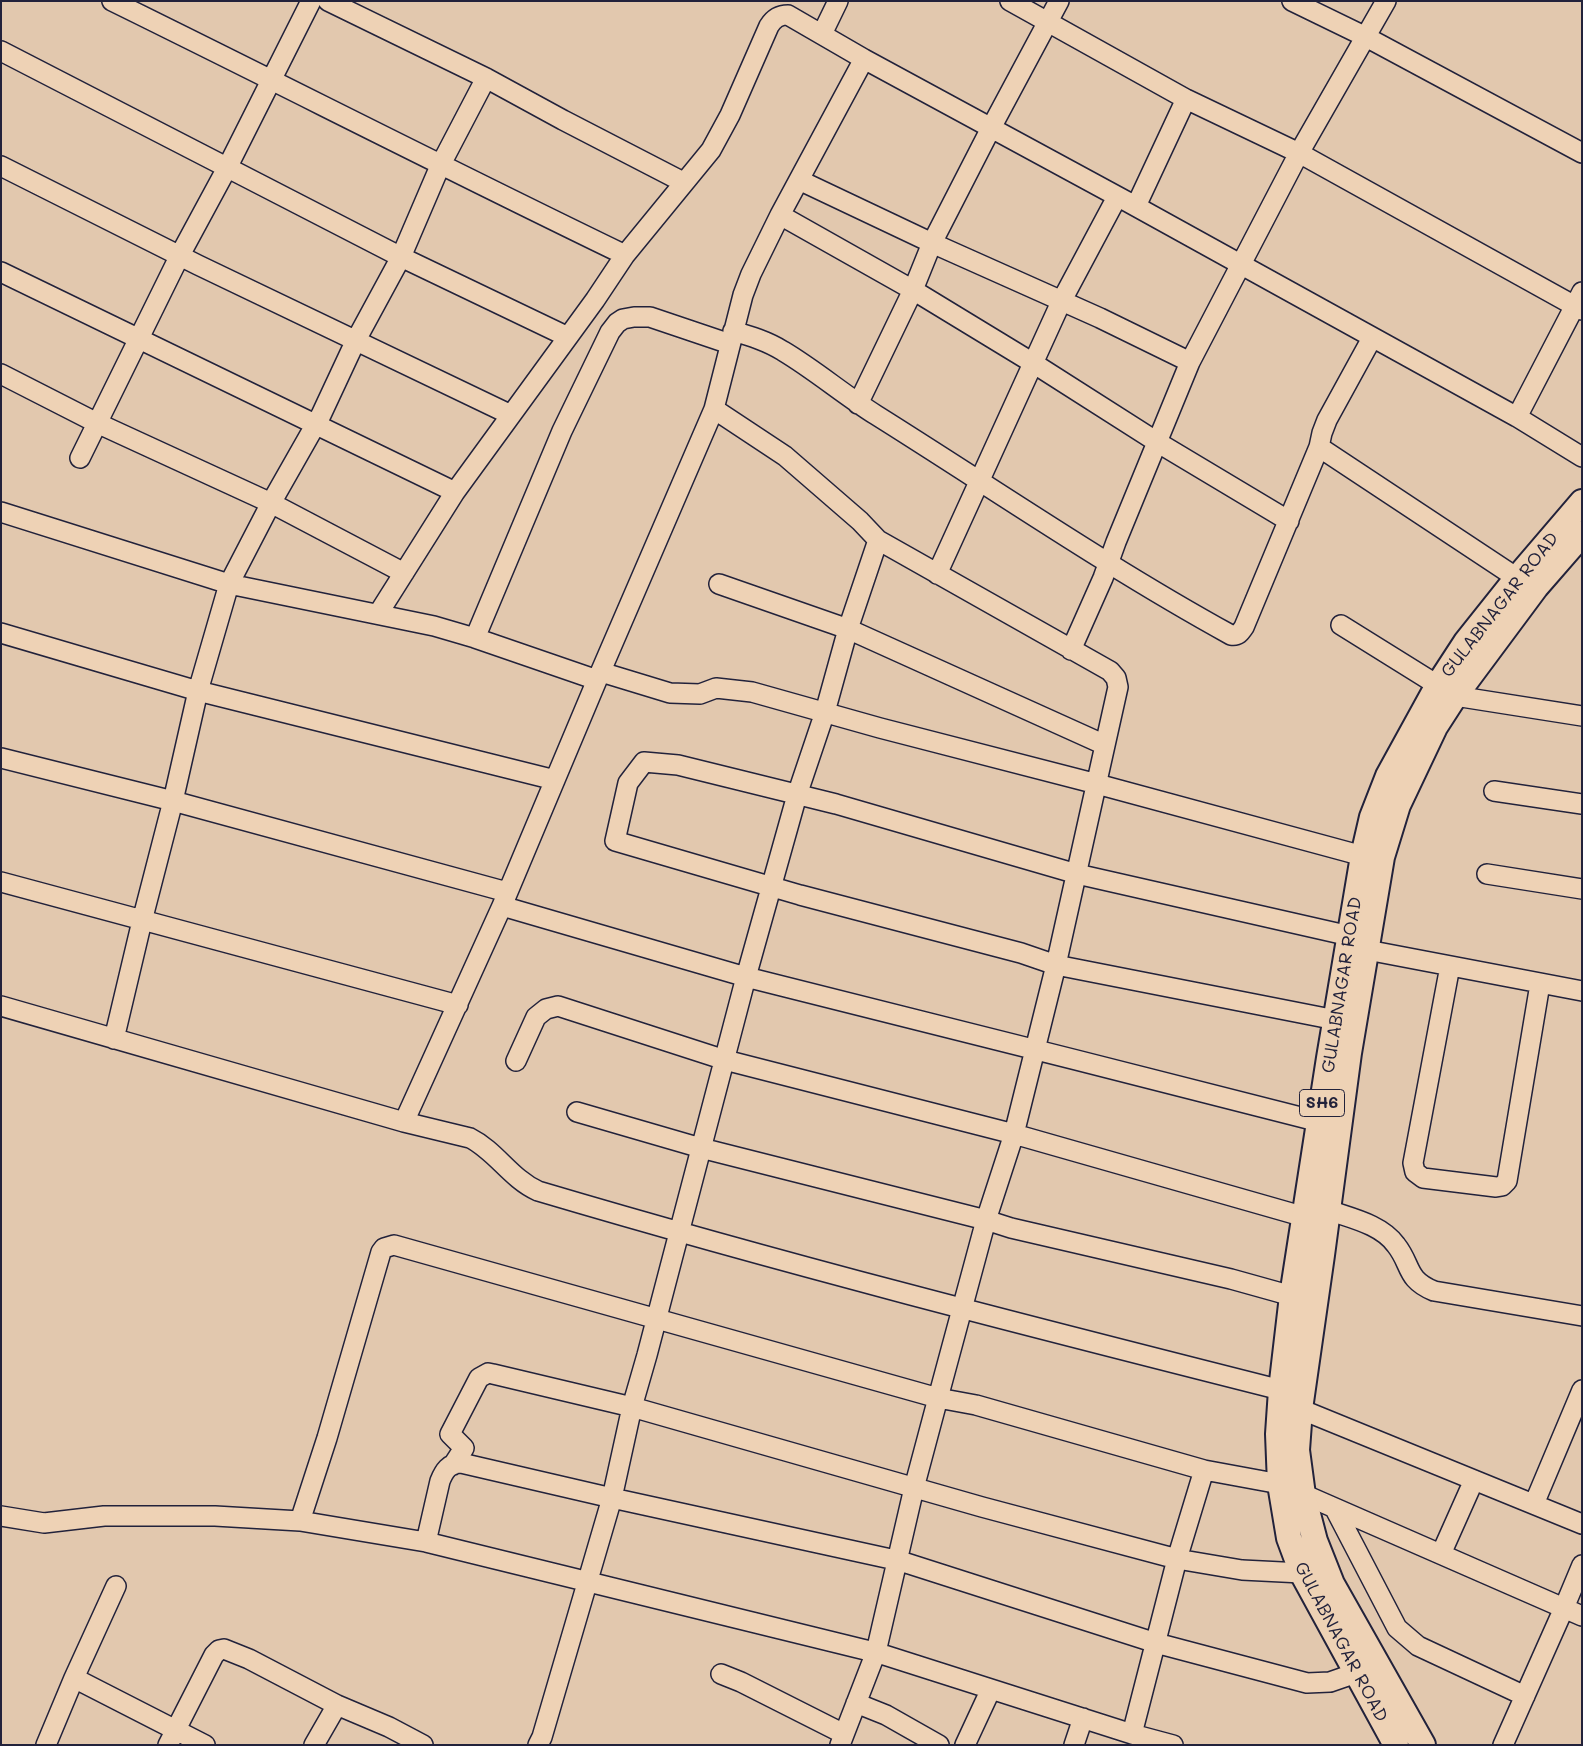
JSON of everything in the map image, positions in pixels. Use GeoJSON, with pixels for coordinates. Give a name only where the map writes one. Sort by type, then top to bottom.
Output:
{"type":"FeatureCollection","features":[{"type":"Feature","properties":{"kind":"main road","name":"GULABNAGAR ROAD"},"geometry":{"type":"LineString","coordinates":[[1396,1745],[1302,1573],[1289,1538],[1280,1484],[1278,1434],[1292,1296],[1336,1020],[1398,805],[1435,727],[1446,690],[1466,642],[1517,578],[1582,502]]}},
{"type":"Feature","properties":{"kind":"main road","name":"GULABNAGAR ROAD"},"geometry":{"type":"LineString","coordinates":[[1423,1745],[1332,1584],[1315,1541],[1303,1495],[1297,1450],[1300,1409],[1349,1053],[1359,943],[1363,856],[1372,817],[1388,776],[1446,690],[1582,534]]}},
{"type":"Feature","properties":{"kind":"street"},"geometry":{"type":"LineString","coordinates":[[112,1],[271,79],[440,166],[625,255]]}},
{"type":"Feature","properties":{"kind":"street"},"geometry":{"type":"LineString","coordinates":[[80,458],[180,255],[227,168],[311,1]]}},
{"type":"Feature","properties":{"kind":"street"},"geometry":{"type":"LineString","coordinates":[[328,1],[486,78],[683,182]]}},
{"type":"Feature","properties":{"kind":"street"},"geometry":{"type":"LineString","coordinates":[[822,34],[838,1]]}},
{"type":"Feature","properties":{"kind":"street"},"geometry":{"type":"LineString","coordinates":[[1010,1],[1186,99],[1299,154],[1579,302],[1517,417]]}},
{"type":"Feature","properties":{"kind":"street"},"geometry":{"type":"LineString","coordinates":[[858,404],[913,290],[932,244],[1059,1]]}},
{"type":"Feature","properties":{"kind":"street"},"geometry":{"type":"LineString","coordinates":[[1292,1],[1366,37],[1582,153]]}},
{"type":"Feature","properties":{"kind":"street"},"geometry":{"type":"LineString","coordinates":[[1071,650],[1109,564],[1190,362],[1299,154],[1386,1]]}},
{"type":"Feature","properties":{"kind":"street"},"geometry":{"type":"LineString","coordinates":[[378,614],[454,492],[595,300],[625,255],[711,150],[721,133],[768,26],[777,17],[788,16],[822,34],[864,59],[1136,206],[1240,266],[1517,417],[1582,457]]}},
{"type":"Feature","properties":{"kind":"street"},"geometry":{"type":"LineString","coordinates":[[1,51],[401,257],[568,336]]}},
{"type":"Feature","properties":{"kind":"street"},"geometry":{"type":"LineString","coordinates":[[404,1122],[458,1005],[714,409],[731,338],[747,286],[780,215],[864,59]]}},
{"type":"Feature","properties":{"kind":"street"},"geometry":{"type":"LineString","coordinates":[[114,1039],[173,801],[198,691],[230,584],[271,502],[316,424],[356,340],[401,257],[440,166],[486,78]]}},
{"type":"Feature","properties":{"kind":"street"},"geometry":{"type":"LineString","coordinates":[[1136,206],[1186,99]]}},
{"type":"Feature","properties":{"kind":"street"},"geometry":{"type":"LineString","coordinates":[[1,166],[511,415]]}},
{"type":"Feature","properties":{"kind":"street"},"geometry":{"type":"LineString","coordinates":[[799,180],[932,244],[1100,318],[1190,362]]}},
{"type":"Feature","properties":{"kind":"street"},"geometry":{"type":"LineString","coordinates":[[937,574],[1061,302],[1117,197]]}},
{"type":"Feature","properties":{"kind":"street"},"geometry":{"type":"LineString","coordinates":[[780,215],[913,290],[1033,362],[1157,442],[1289,521]]}},
{"type":"Feature","properties":{"kind":"street"},"geometry":{"type":"LineString","coordinates":[[1,272],[454,492]]}},
{"type":"Feature","properties":{"kind":"street"},"geometry":{"type":"LineString","coordinates":[[595,300],[617,323]]}},
{"type":"Feature","properties":{"kind":"street"},"geometry":{"type":"LineString","coordinates":[[475,638],[562,431],[610,332],[617,323],[634,317],[650,317],[731,338],[758,339],[782,350],[858,404],[1109,564],[1235,636],[1244,627],[1319,447],[1327,420],[1372,338]]}},
{"type":"Feature","properties":{"kind":"street"},"geometry":{"type":"LineString","coordinates":[[1,374],[97,423],[271,502],[404,573]]}},
{"type":"Feature","properties":{"kind":"street"},"geometry":{"type":"LineString","coordinates":[[714,409],[785,456],[878,540],[1110,671],[1118,682],[1077,874],[1014,1134],[986,1220],[961,1310],[914,1488],[876,1652],[842,1740],[741,1682],[721,1674]]}},
{"type":"Feature","properties":{"kind":"street"},"geometry":{"type":"LineString","coordinates":[[1319,447],[1517,578]]}},
{"type":"Feature","properties":{"kind":"street"},"geometry":{"type":"LineString","coordinates":[[1,512],[230,584],[434,626],[599,676],[670,693],[700,694],[716,688],[752,692],[880,728],[1363,856]]}},
{"type":"Feature","properties":{"kind":"street"},"geometry":{"type":"LineString","coordinates":[[538,1745],[542,1738],[612,1498],[632,1406],[771,885],[797,795],[825,712],[848,629],[878,540]]}},
{"type":"Feature","properties":{"kind":"street"},"geometry":{"type":"LineString","coordinates":[[719,584],[848,629],[1105,745]]}},
{"type":"Feature","properties":{"kind":"street"},"geometry":{"type":"LineString","coordinates":[[1341,625],[1446,690],[1582,716]]}},
{"type":"Feature","properties":{"kind":"street"},"geometry":{"type":"LineString","coordinates":[[1,633],[198,691],[555,780]]}},
{"type":"Feature","properties":{"kind":"street"},"geometry":{"type":"LineString","coordinates":[[1,758],[173,801],[504,899],[746,977],[1320,1122]]}},
{"type":"Feature","properties":{"kind":"street"},"geometry":{"type":"LineString","coordinates":[[1336,1020],[1056,965],[1021,953],[810,897],[615,842],[628,783],[644,762],[678,765],[836,804],[1077,874],[1450,966],[1582,991]]}},
{"type":"Feature","properties":{"kind":"street"},"geometry":{"type":"LineString","coordinates":[[1494,791],[1582,804]]}},
{"type":"Feature","properties":{"kind":"street"},"geometry":{"type":"LineString","coordinates":[[1487,874],[1582,889]]}},
{"type":"Feature","properties":{"kind":"street"},"geometry":{"type":"LineString","coordinates":[[1,882],[458,1005]]}},
{"type":"Feature","properties":{"kind":"street"},"geometry":{"type":"LineString","coordinates":[[1450,966],[1413,1163],[1414,1172],[1423,1178],[1496,1187],[1502,1186],[1507,1180],[1540,984]]}},
{"type":"Feature","properties":{"kind":"street"},"geometry":{"type":"LineString","coordinates":[[1,1006],[404,1122],[470,1138],[489,1150],[526,1186],[538,1192],[678,1233],[961,1310],[1281,1390]]}},
{"type":"Feature","properties":{"kind":"street"},"geometry":{"type":"LineString","coordinates":[[516,1061],[536,1017],[546,1009],[558,1006],[725,1060],[1014,1134],[1305,1217]]}},
{"type":"Feature","properties":{"kind":"street"},"geometry":{"type":"LineString","coordinates":[[577,1112],[701,1148],[1011,1228],[1232,1279],[1292,1296]]}},
{"type":"Feature","properties":{"kind":"street"},"geometry":{"type":"LineString","coordinates":[[1328,1210],[1372,1226],[1387,1236],[1397,1245],[1408,1269],[1422,1286],[1434,1291],[1582,1316]]}},
{"type":"Feature","properties":{"kind":"street"},"geometry":{"type":"LineString","coordinates":[[300,1521],[381,1252],[389,1246],[398,1246],[938,1398],[976,1404],[1204,1470],[1280,1484],[1582,1616]]}},
{"type":"Feature","properties":{"kind":"street"},"geometry":{"type":"LineString","coordinates":[[453,1465],[464,1448],[450,1434],[476,1382],[484,1375],[493,1374],[632,1406],[914,1488],[1177,1559],[1242,1570],[1302,1573]]}},
{"type":"Feature","properties":{"kind":"street"},"geometry":{"type":"LineString","coordinates":[[1534,1504],[1582,1390]]}},
{"type":"Feature","properties":{"kind":"street"},"geometry":{"type":"LineString","coordinates":[[1300,1409],[1582,1524]]}},
{"type":"Feature","properties":{"kind":"street"},"geometry":{"type":"LineString","coordinates":[[426,1542],[440,1481],[447,1468],[462,1463],[897,1561],[1156,1644],[1307,1683],[1330,1682],[1356,1673]]}},
{"type":"Feature","properties":{"kind":"street"},"geometry":{"type":"LineString","coordinates":[[1132,1734],[1177,1559],[1204,1470]]}},
{"type":"Feature","properties":{"kind":"street"},"geometry":{"type":"LineString","coordinates":[[1441,1554],[1474,1480]]}},
{"type":"Feature","properties":{"kind":"street"},"geometry":{"type":"LineString","coordinates":[[1335,1509],[1397,1628],[1406,1637],[1418,1646],[1525,1696]]}},
{"type":"Feature","properties":{"kind":"street"},"geometry":{"type":"LineString","coordinates":[[1,1516],[44,1522],[104,1516],[215,1516],[300,1521],[426,1542],[876,1652],[1132,1734],[1173,1745]]}},
{"type":"Feature","properties":{"kind":"street"},"geometry":{"type":"LineString","coordinates":[[1503,1745],[1582,1564]]}},
{"type":"Feature","properties":{"kind":"street"},"geometry":{"type":"LineString","coordinates":[[46,1745],[116,1586]]}},
{"type":"Feature","properties":{"kind":"street"},"geometry":{"type":"LineString","coordinates":[[172,1738],[198,1683],[214,1655],[230,1639],[236,1637]]}},
{"type":"Feature","properties":{"kind":"street"},"geometry":{"type":"LineString","coordinates":[[219,1650],[224,1649],[249,1659],[337,1705],[389,1727],[423,1745]]}},
{"type":"Feature","properties":{"kind":"street"},"geometry":{"type":"LineString","coordinates":[[74,1678],[172,1738],[205,1745]]}},
{"type":"Feature","properties":{"kind":"street"},"geometry":{"type":"LineString","coordinates":[[965,1745],[991,1689]]}},
{"type":"Feature","properties":{"kind":"street"},"geometry":{"type":"LineString","coordinates":[[856,1703],[886,1716],[939,1745]]}},
{"type":"Feature","properties":{"kind":"street"},"geometry":{"type":"LineString","coordinates":[[314,1745],[337,1705]]}},
{"type":"Feature","properties":{"kind":"street"},"geometry":{"type":"LineString","coordinates":[[1074,1745],[1083,1718]]}}]}
